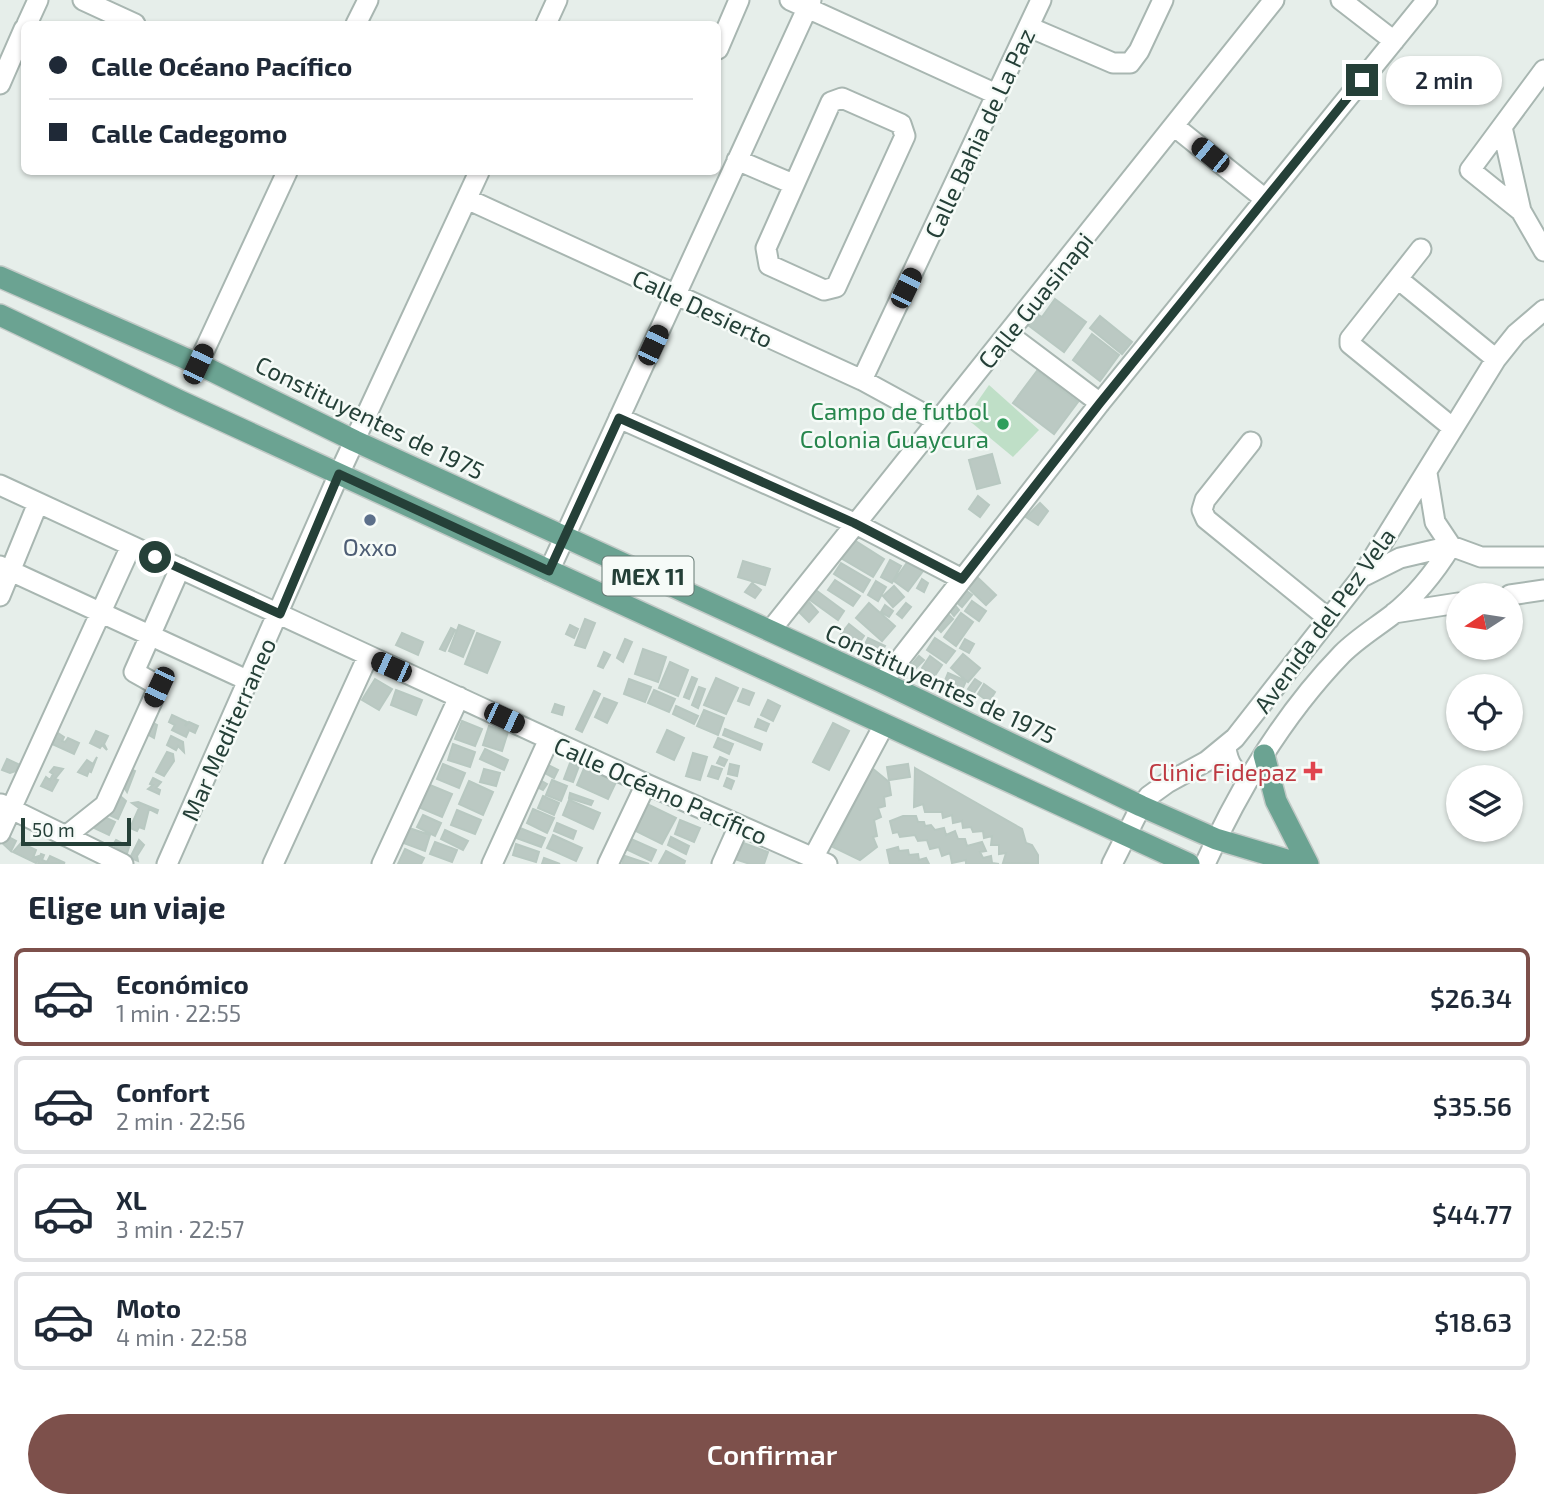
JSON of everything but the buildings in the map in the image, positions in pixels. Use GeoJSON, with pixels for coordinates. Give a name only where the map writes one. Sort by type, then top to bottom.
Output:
{"type":"FeatureCollection","features":[{"type":"Feature","properties":{"kind":"main road","name":"Constituyentes de 1975"},"geometry":{"type":"LineString","coordinates":[[0,277],[198,364],[355,441],[882,682],[1141,806],[1216,839],[1300,864]]}},
{"type":"Feature","properties":{"kind":"main road","name":"MEX 11"},"geometry":{"type":"LineString","coordinates":[[0,315],[549,571],[1189,864]]}},
{"type":"Feature","properties":{"kind":"main road"},"geometry":{"type":"LineString","coordinates":[[1264,755],[1276,800],[1308,864]]}},
{"type":"Feature","properties":{"kind":"street"},"geometry":{"type":"LineString","coordinates":[[29,21],[38,0]]}},
{"type":"Feature","properties":{"kind":"street"},"geometry":{"type":"LineString","coordinates":[[83,0],[128,21]]}},
{"type":"Feature","properties":{"kind":"street"},"geometry":{"type":"LineString","coordinates":[[358,21],[368,0]]}},
{"type":"Feature","properties":{"kind":"street"},"geometry":{"type":"LineString","coordinates":[[547,21],[557,0]]}},
{"type":"Feature","properties":{"kind":"street"},"geometry":{"type":"LineString","coordinates":[[721,41],[739,0]]}},
{"type":"Feature","properties":{"kind":"street","name":"Calle Bahia de La Paz"},"geometry":{"type":"LineString","coordinates":[[862,380],[1041,0]]}},
{"type":"Feature","properties":{"kind":"street"},"geometry":{"type":"LineString","coordinates":[[1029,27],[1113,63],[1130,63],[1139,51],[1163,0]]}},
{"type":"Feature","properties":{"kind":"street","name":"Calle Guasinapi"},"geometry":{"type":"LineString","coordinates":[[770,631],[1274,0]]}},
{"type":"Feature","properties":{"kind":"street"},"geometry":{"type":"LineString","coordinates":[[1341,0],[1394,41]]}},
{"type":"Feature","properties":{"kind":"street"},"geometry":{"type":"LineString","coordinates":[[882,682],[1100,403],[1427,0]]}},
{"type":"Feature","properties":{"kind":"street"},"geometry":{"type":"LineString","coordinates":[[549,571],[737,160],[803,3],[996,94]]}},
{"type":"Feature","properties":{"kind":"street"},"geometry":{"type":"LineString","coordinates":[[0,84],[21,38]]}},
{"type":"Feature","properties":{"kind":"street"},"geometry":{"type":"LineString","coordinates":[[1521,211],[1471,170],[1544,70]]}},
{"type":"Feature","properties":{"kind":"street"},"geometry":{"type":"LineString","coordinates":[[835,99],[842,99],[901,124],[905,130],[905,136],[872,214],[836,287],[831,290],[769,265],[766,258],[766,248],[793,184],[831,102],[835,99]]}},
{"type":"Feature","properties":{"kind":"street"},"geometry":{"type":"LineString","coordinates":[[1174,126],[1265,199]]}},
{"type":"Feature","properties":{"kind":"street"},"geometry":{"type":"LineString","coordinates":[[1503,127],[1521,211],[1544,251]]}},
{"type":"Feature","properties":{"kind":"street"},"geometry":{"type":"LineString","coordinates":[[737,160],[793,184]]}},
{"type":"Feature","properties":{"kind":"street"},"geometry":{"type":"LineString","coordinates":[[198,364],[286,175]]}},
{"type":"Feature","properties":{"kind":"street","name":"Mar Mediterraneo"},"geometry":{"type":"LineString","coordinates":[[167,864],[280,614],[339,474],[479,175]]}},
{"type":"Feature","properties":{"kind":"street","name":"Calle Desierto"},"geometry":{"type":"LineString","coordinates":[[467,199],[862,380],[937,421]]}},
{"type":"Feature","properties":{"kind":"street"},"geometry":{"type":"LineString","coordinates":[[1421,249],[1350,339],[1350,344],[1453,428]]}},
{"type":"Feature","properties":{"kind":"street"},"geometry":{"type":"LineString","coordinates":[[1398,279],[1496,359]]}},
{"type":"Feature","properties":{"kind":"street","name":"Avenida del Pez Vela"},"geometry":{"type":"LineString","coordinates":[[1112,864],[1141,806],[1158,788],[1226,748],[1329,619],[1360,579],[1496,359],[1516,334],[1544,310]]}},
{"type":"Feature","properties":{"kind":"street"},"geometry":{"type":"LineString","coordinates":[[1008,334],[1100,403]]}},
{"type":"Feature","properties":{"kind":"street"},"geometry":{"type":"LineString","coordinates":[[619,418],[854,523],[962,579]]}},
{"type":"Feature","properties":{"kind":"street"},"geometry":{"type":"LineString","coordinates":[[1251,442],[1205,500],[1202,510],[1206,519],[1329,619]]}},
{"type":"Feature","properties":{"kind":"street"},"geometry":{"type":"LineString","coordinates":[[1427,473],[1435,522],[1451,546]]}},
{"type":"Feature","properties":{"kind":"street","name":"Calle Océano Pacífico"},"geometry":{"type":"LineString","coordinates":[[0,485],[646,784],[820,861]]}},
{"type":"Feature","properties":{"kind":"street"},"geometry":{"type":"LineString","coordinates":[[0,596],[5,568],[38,503]]}},
{"type":"Feature","properties":{"kind":"street"},"geometry":{"type":"LineString","coordinates":[[0,833],[6,806],[131,546]]}},
{"type":"Feature","properties":{"kind":"street"},"geometry":{"type":"LineString","coordinates":[[1205,864],[1216,839],[1264,755],[1334,663],[1360,638],[1394,613],[1430,578],[1451,546]]}},
{"type":"Feature","properties":{"kind":"street"},"geometry":{"type":"LineString","coordinates":[[1360,579],[1400,558],[1451,546],[1480,557],[1544,557]]}},
{"type":"Feature","properties":{"kind":"street"},"geometry":{"type":"LineString","coordinates":[[5,568],[101,610],[249,681]]}},
{"type":"Feature","properties":{"kind":"street"},"geometry":{"type":"LineString","coordinates":[[66,836],[105,805],[159,687],[134,672],[180,568]]}},
{"type":"Feature","properties":{"kind":"street"},"geometry":{"type":"LineString","coordinates":[[1523,593],[1544,590]]}},
{"type":"Feature","properties":{"kind":"street"},"geometry":{"type":"LineString","coordinates":[[1394,613],[1446,605]]}},
{"type":"Feature","properties":{"kind":"street"},"geometry":{"type":"LineString","coordinates":[[273,864],[368,656]]}},
{"type":"Feature","properties":{"kind":"street"},"geometry":{"type":"LineString","coordinates":[[382,864],[459,697]]}},
{"type":"Feature","properties":{"kind":"street"},"geometry":{"type":"LineString","coordinates":[[820,861],[884,725]]}},
{"type":"Feature","properties":{"kind":"street"},"geometry":{"type":"LineString","coordinates":[[492,864],[549,739]]}},
{"type":"Feature","properties":{"kind":"street"},"geometry":{"type":"LineString","coordinates":[[1226,748],[1230,765],[1242,776],[1250,778]]}},
{"type":"Feature","properties":{"kind":"street"},"geometry":{"type":"LineString","coordinates":[[608,864],[646,784]]}},
{"type":"Feature","properties":{"kind":"street"},"geometry":{"type":"LineString","coordinates":[[6,806],[123,864]]}},
{"type":"Feature","properties":{"kind":"street"},"geometry":{"type":"LineString","coordinates":[[722,864],[739,826]]}},
{"type":"Feature","properties":{"kind":"green space","name":"Campo de futbol Colonia Guaycura"},"geometry":{"type":"Polygon","coordinates":[[[989,385],[1039,430],[1013,457],[966,418],[989,385]]]}},
{"type":"Feature","properties":{"kind":"place","name":"Campo de futbol Colonia Guaycura"},"geometry":{"type":"Point","coordinates":[1003,424]}},
{"type":"Feature","properties":{"kind":"place","name":"Oxxo"},"geometry":{"type":"Point","coordinates":[370,520]}},
{"type":"Feature","properties":{"kind":"place","name":"Clinic Fidepaz"},"geometry":{"type":"Point","coordinates":[1313,771]}},
{"type":"Feature","properties":{"kind":"route"},"geometry":{"type":"LineString","coordinates":[[155,557],[280,614],[339,474],[549,571],[619,418],[854,523],[962,579],[1100,403],[1362,80]]}}]}
